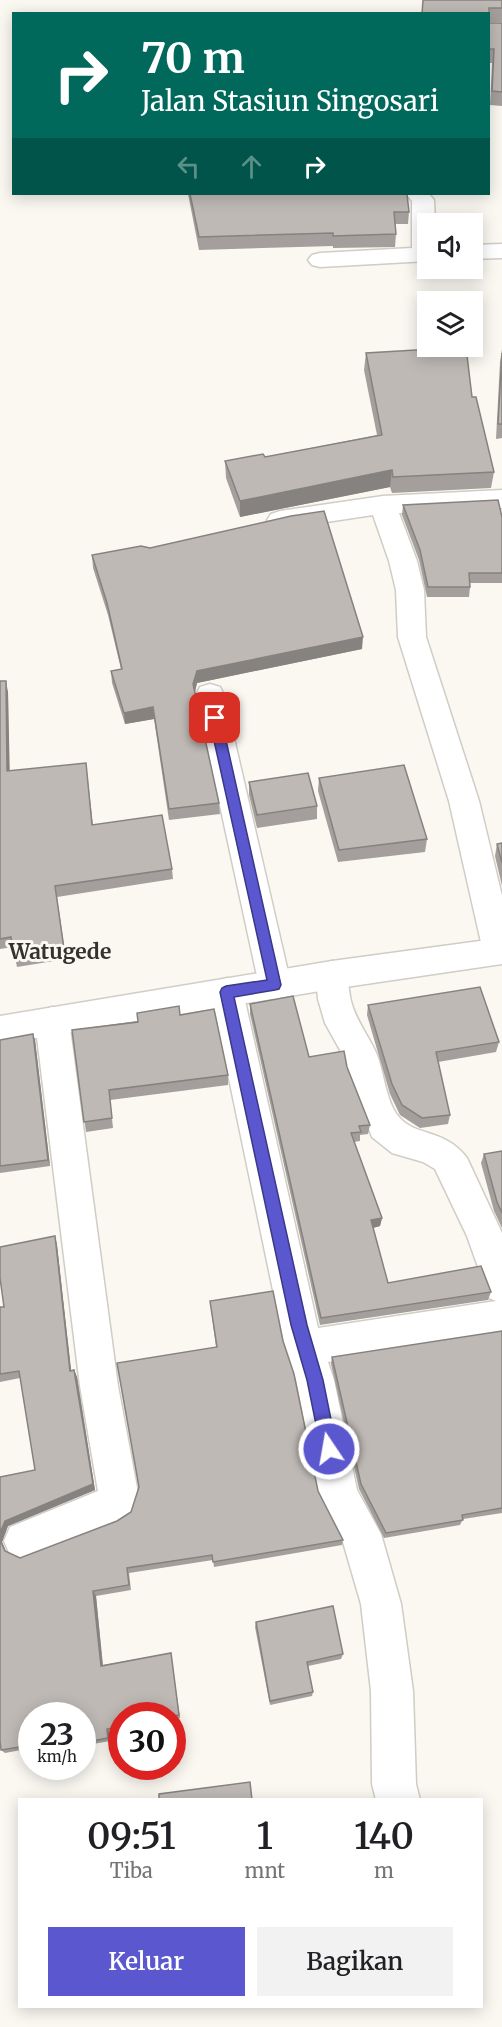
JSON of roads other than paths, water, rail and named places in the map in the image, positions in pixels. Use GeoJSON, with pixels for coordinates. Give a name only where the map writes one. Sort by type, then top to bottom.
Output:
{"type":"FeatureCollection","features":[{"type":"Feature","properties":{"kind":"street"},"geometry":{"type":"LineString","coordinates":[[418,195],[423,200],[424,213]]}},
{"type":"Feature","properties":{"kind":"street"},"geometry":{"type":"LineString","coordinates":[[483,252],[502,251]]}},
{"type":"Feature","properties":{"kind":"street"},"geometry":{"type":"LineString","coordinates":[[320,261],[417,255]]}},
{"type":"Feature","properties":{"kind":"street"},"geometry":{"type":"LineString","coordinates":[[255,525],[290,517],[383,505],[502,499]]}},
{"type":"Feature","properties":{"kind":"street"},"geometry":{"type":"LineString","coordinates":[[0,1030],[332,975],[500,951],[464,801],[412,637],[410,590],[403,561],[383,505]]}},
{"type":"Feature","properties":{"kind":"street"},"geometry":{"type":"LineString","coordinates":[[210,695],[275,985]]}},
{"type":"Feature","properties":{"kind":"street"},"geometry":{"type":"LineString","coordinates":[[332,975],[334,999],[342,1023],[362,1057],[365,1076],[384,1126],[404,1142],[431,1148],[447,1158],[455,1169],[484,1233],[502,1286]]}},
{"type":"Feature","properties":{"kind":"street"},"geometry":{"type":"LineString","coordinates":[[226,992],[304,1348],[315,1380],[339,1496],[361,1534],[381,1604],[392,1691],[394,1784],[398,1798]]}},
{"type":"Feature","properties":{"kind":"street"},"geometry":{"type":"LineString","coordinates":[[24,1541],[104,1510],[116,1503],[118,1493],[99,1386],[52,1021]]}},
{"type":"Feature","properties":{"kind":"street"},"geometry":{"type":"LineString","coordinates":[[304,1348],[502,1318]]}},
{"type":"Feature","properties":{"kind":"district","name":"Watugede"},"geometry":{"type":"Point","coordinates":[60,952]}}]}
